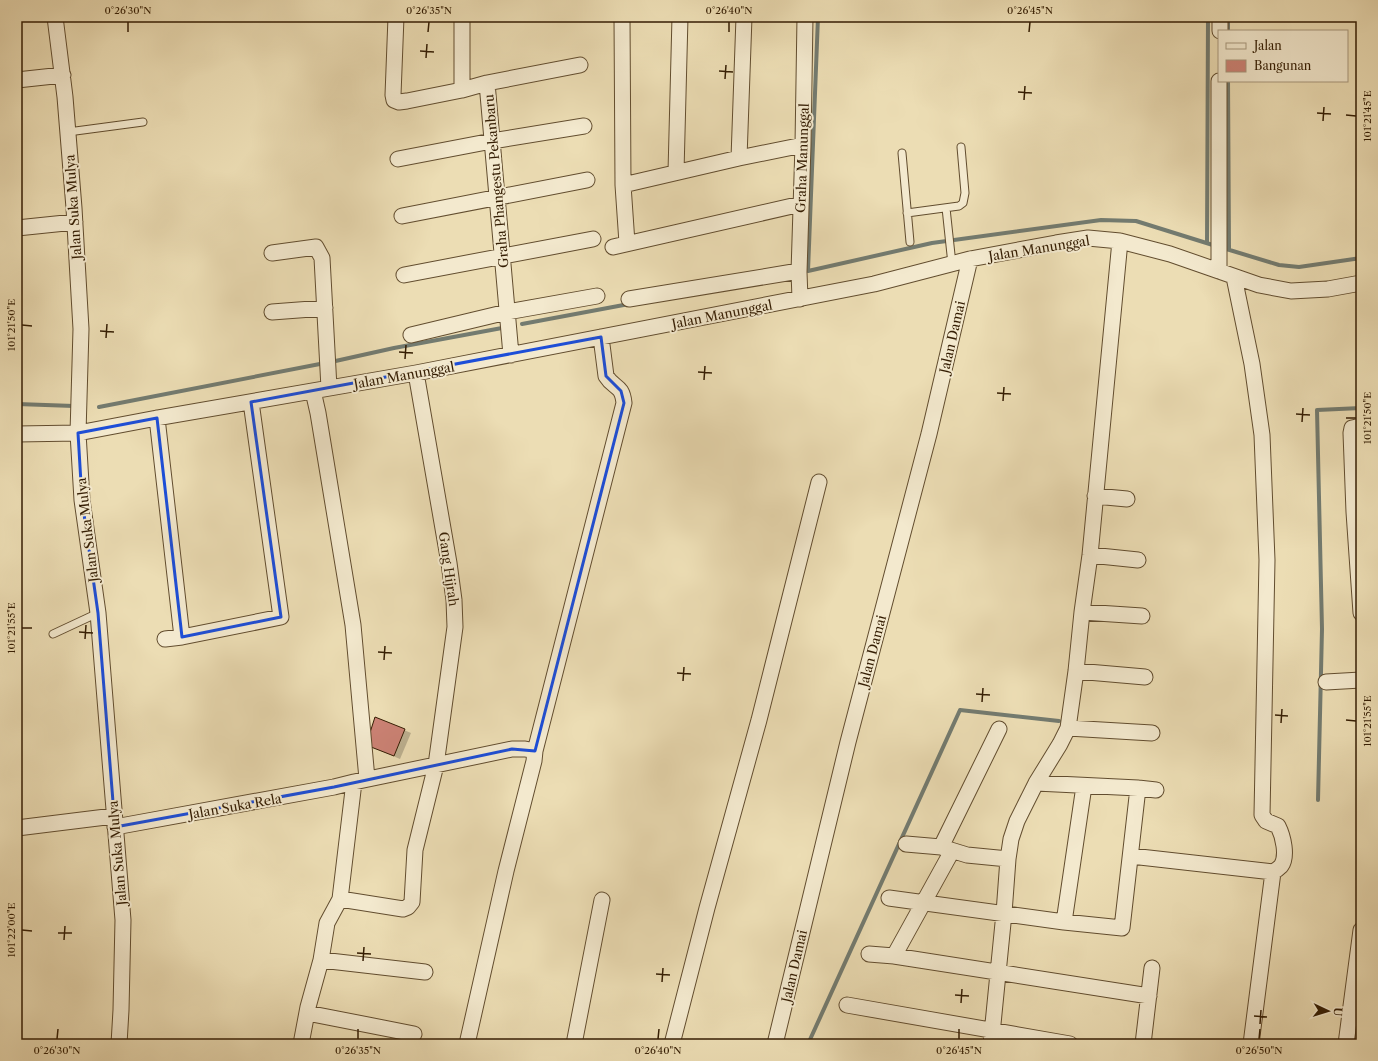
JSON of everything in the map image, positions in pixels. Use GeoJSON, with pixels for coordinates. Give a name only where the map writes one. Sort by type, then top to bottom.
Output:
{"type":"FeatureCollection","features":[{"type":"Feature","properties":{"kind":"street","name":"Jalan Suka Mulya"},"geometry":{"type":"LineString","coordinates":[[55,17],[63,76],[68,132],[81,329],[78,429],[82,500],[98,613],[123,920],[120,1044]]}},
{"type":"Feature","properties":{"kind":"street"},"geometry":{"type":"LineString","coordinates":[[396,17],[394,100],[399,102],[407,101],[462,90]]}},
{"type":"Feature","properties":{"kind":"street","name":"Graha Phangestu Pekanbaru"},"geometry":{"type":"LineString","coordinates":[[462,17],[462,90],[487,83],[511,355]]}},
{"type":"Feature","properties":{"kind":"street"},"geometry":{"type":"LineString","coordinates":[[622,17],[622,185],[620,245],[801,204]]}},
{"type":"Feature","properties":{"kind":"street"},"geometry":{"type":"LineString","coordinates":[[676,172],[680,17]]}},
{"type":"Feature","properties":{"kind":"street"},"geometry":{"type":"LineString","coordinates":[[739,158],[744,17]]}},
{"type":"Feature","properties":{"kind":"street","name":"Graha Manunggal"},"geometry":{"type":"LineString","coordinates":[[800,297],[799,272],[805,17]]}},
{"type":"Feature","properties":{"kind":"street"},"geometry":{"type":"LineString","coordinates":[[1220,17],[1220,30]]}},
{"type":"Feature","properties":{"kind":"street"},"geometry":{"type":"LineString","coordinates":[[487,83],[580,65]]}},
{"type":"Feature","properties":{"kind":"street"},"geometry":{"type":"LineString","coordinates":[[17,80],[63,76]]}},
{"type":"Feature","properties":{"kind":"street"},"geometry":{"type":"LineString","coordinates":[[1219,82],[1219,269]]}},
{"type":"Feature","properties":{"kind":"street"},"geometry":{"type":"LineString","coordinates":[[398,159],[492,141],[584,126]]}},
{"type":"Feature","properties":{"kind":"street"},"geometry":{"type":"LineString","coordinates":[[622,185],[803,145]]}},
{"type":"Feature","properties":{"kind":"street"},"geometry":{"type":"LineString","coordinates":[[402,216],[587,180]]}},
{"type":"Feature","properties":{"kind":"street"},"geometry":{"type":"LineString","coordinates":[[17,228],[75,222]]}},
{"type":"Feature","properties":{"kind":"street"},"geometry":{"type":"LineString","coordinates":[[404,275],[593,239]]}},
{"type":"Feature","properties":{"kind":"street","name":"Jalan Manunggal"},"geometry":{"type":"LineString","coordinates":[[17,434],[78,429],[157,418],[416,373],[800,297],[874,284],[951,261],[1082,239],[1120,241],[1219,269],[1234,277],[1259,285],[1292,291],[1328,289],[1361,283]]}},
{"type":"Feature","properties":{"kind":"street"},"geometry":{"type":"LineString","coordinates":[[992,1038],[1011,839],[1017,821],[1036,784],[1068,728],[1090,555],[1120,241]]}},
{"type":"Feature","properties":{"kind":"street"},"geometry":{"type":"LineString","coordinates":[[272,253],[316,247],[322,258],[329,388]]}},
{"type":"Feature","properties":{"kind":"street","name":"Jalan Damai"},"geometry":{"type":"LineString","coordinates":[[775,1044],[848,742],[929,434],[970,259]]}},
{"type":"Feature","properties":{"kind":"street"},"geometry":{"type":"LineString","coordinates":[[629,299],[799,272]]}},
{"type":"Feature","properties":{"kind":"street"},"geometry":{"type":"LineString","coordinates":[[1131,856],[1273,872],[1281,866],[1284,854],[1282,834],[1278,826],[1266,821],[1262,815],[1267,560],[1262,435],[1252,364],[1234,277]]}},
{"type":"Feature","properties":{"kind":"street"},"geometry":{"type":"LineString","coordinates":[[410,335],[597,296]]}},
{"type":"Feature","properties":{"kind":"street"},"geometry":{"type":"LineString","coordinates":[[272,312],[325,308]]}},
{"type":"Feature","properties":{"kind":"street"},"geometry":{"type":"LineString","coordinates":[[466,1044],[506,871],[534,761],[534,751],[624,403],[621,391],[608,380],[606,376],[601,337]]}},
{"type":"Feature","properties":{"kind":"street","name":"Gang Hijrah"},"geometry":{"type":"LineString","coordinates":[[340,899],[404,909],[412,902],[415,850],[436,766],[455,628],[454,600],[416,373]]}},
{"type":"Feature","properties":{"kind":"street"},"geometry":{"type":"LineString","coordinates":[[301,1044],[327,923],[340,899],[361,780],[353,625],[318,413],[313,391]]}},
{"type":"Feature","properties":{"kind":"street"},"geometry":{"type":"LineString","coordinates":[[165,639],[182,637],[281,617],[251,402]]}},
{"type":"Feature","properties":{"kind":"street"},"geometry":{"type":"LineString","coordinates":[[157,418],[182,637]]}},
{"type":"Feature","properties":{"kind":"street"},"geometry":{"type":"LineString","coordinates":[[1356,427],[1351,433],[1354,512],[1361,614]]}},
{"type":"Feature","properties":{"kind":"street"},"geometry":{"type":"LineString","coordinates":[[672,1044],[707,908],[759,720],[819,482]]}},
{"type":"Feature","properties":{"kind":"street"},"geometry":{"type":"LineString","coordinates":[[1096,496],[1127,499]]}},
{"type":"Feature","properties":{"kind":"street"},"geometry":{"type":"LineString","coordinates":[[1090,555],[1138,560]]}},
{"type":"Feature","properties":{"kind":"street"},"geometry":{"type":"LineString","coordinates":[[1082,612],[1142,616]]}},
{"type":"Feature","properties":{"kind":"street"},"geometry":{"type":"LineString","coordinates":[[1076,671],[1145,677]]}},
{"type":"Feature","properties":{"kind":"street"},"geometry":{"type":"LineString","coordinates":[[1326,682],[1361,680]]}},
{"type":"Feature","properties":{"kind":"street"},"geometry":{"type":"LineString","coordinates":[[1068,728],[1152,733]]}},
{"type":"Feature","properties":{"kind":"street"},"geometry":{"type":"LineString","coordinates":[[894,956],[924,903],[999,729]]}},
{"type":"Feature","properties":{"kind":"street","name":"Jalan Suka Rela"},"geometry":{"type":"LineString","coordinates":[[17,828],[115,822],[319,790],[512,749],[534,751]]}},
{"type":"Feature","properties":{"kind":"street"},"geometry":{"type":"LineString","coordinates":[[1036,784],[1156,790]]}},
{"type":"Feature","properties":{"kind":"street"},"geometry":{"type":"LineString","coordinates":[[1064,922],[1084,786]]}},
{"type":"Feature","properties":{"kind":"street"},"geometry":{"type":"LineString","coordinates":[[889,898],[1064,922],[1122,928],[1138,788]]}},
{"type":"Feature","properties":{"kind":"street"},"geometry":{"type":"LineString","coordinates":[[906,844],[946,849],[967,855],[1008,859]]}},
{"type":"Feature","properties":{"kind":"street"},"geometry":{"type":"LineString","coordinates":[[1251,1044],[1273,872]]}},
{"type":"Feature","properties":{"kind":"street"},"geometry":{"type":"LineString","coordinates":[[574,1044],[602,900]]}},
{"type":"Feature","properties":{"kind":"street"},"geometry":{"type":"LineString","coordinates":[[1346,1044],[1361,930]]}},
{"type":"Feature","properties":{"kind":"street"},"geometry":{"type":"LineString","coordinates":[[869,954],[894,956],[1148,996]]}},
{"type":"Feature","properties":{"kind":"street"},"geometry":{"type":"LineString","coordinates":[[320,960],[425,972]]}},
{"type":"Feature","properties":{"kind":"street"},"geometry":{"type":"LineString","coordinates":[[1143,1044],[1152,968]]}},
{"type":"Feature","properties":{"kind":"street"},"geometry":{"type":"LineString","coordinates":[[848,1005],[992,1038],[1070,1044]]}},
{"type":"Feature","properties":{"kind":"street"},"geometry":{"type":"LineString","coordinates":[[307,1013],[414,1034]]}},
{"type":"Feature","properties":{"kind":"lane"},"geometry":{"type":"LineString","coordinates":[[68,132],[143,122]]}},
{"type":"Feature","properties":{"kind":"lane"},"geometry":{"type":"LineString","coordinates":[[907,213],[958,206],[963,203],[965,198],[961,147]]}},
{"type":"Feature","properties":{"kind":"lane"},"geometry":{"type":"LineString","coordinates":[[902,153],[910,242]]}},
{"type":"Feature","properties":{"kind":"lane"},"geometry":{"type":"LineString","coordinates":[[946,208],[951,261]]}},
{"type":"Feature","properties":{"kind":"lane"},"geometry":{"type":"LineString","coordinates":[[53,634],[98,613]]}},
{"type":"Feature","properties":{"kind":"highlighted area"},"geometry":{"type":"Polygon","coordinates":[[[601,337],[606,376],[621,391],[624,403],[535,751],[512,749],[334,787],[115,827],[98,613],[82,500],[78,433],[157,418],[182,637],[281,617],[251,402],[601,337]]]}},
{"type":"Feature","properties":{"kind":"building"},"geometry":{"type":"Polygon","coordinates":[[[375,717],[405,729],[394,756],[366,745],[375,717]]]}},
{"type":"Feature","properties":{"kind":"waterway"},"geometry":{"type":"LineString","coordinates":[[818,17],[808,271],[932,243],[1101,220],[1136,221],[1216,246]]}},
{"type":"Feature","properties":{"kind":"waterway"},"geometry":{"type":"LineString","coordinates":[[1207,243],[1208,17]]}},
{"type":"Feature","properties":{"kind":"waterway"},"geometry":{"type":"LineString","coordinates":[[1228,17],[1228,30]]}},
{"type":"Feature","properties":{"kind":"waterway"},"geometry":{"type":"LineString","coordinates":[[1228,82],[1229,250]]}},
{"type":"Feature","properties":{"kind":"waterway"},"geometry":{"type":"LineString","coordinates":[[1223,248],[1279,265],[1299,267],[1361,258]]}},
{"type":"Feature","properties":{"kind":"waterway"},"geometry":{"type":"LineString","coordinates":[[522,324],[629,304]]}},
{"type":"Feature","properties":{"kind":"waterway"},"geometry":{"type":"LineString","coordinates":[[331,362],[394,348],[502,328]]}},
{"type":"Feature","properties":{"kind":"waterway"},"geometry":{"type":"LineString","coordinates":[[99,407],[325,363]]}},
{"type":"Feature","properties":{"kind":"waterway"},"geometry":{"type":"LineString","coordinates":[[17,404],[74,406]]}},
{"type":"Feature","properties":{"kind":"waterway"},"geometry":{"type":"LineString","coordinates":[[1318,800],[1322,629],[1317,410],[1361,408]]}},
{"type":"Feature","properties":{"kind":"waterway"},"geometry":{"type":"LineString","coordinates":[[808,1044],[960,710],[1059,721]]}}]}
